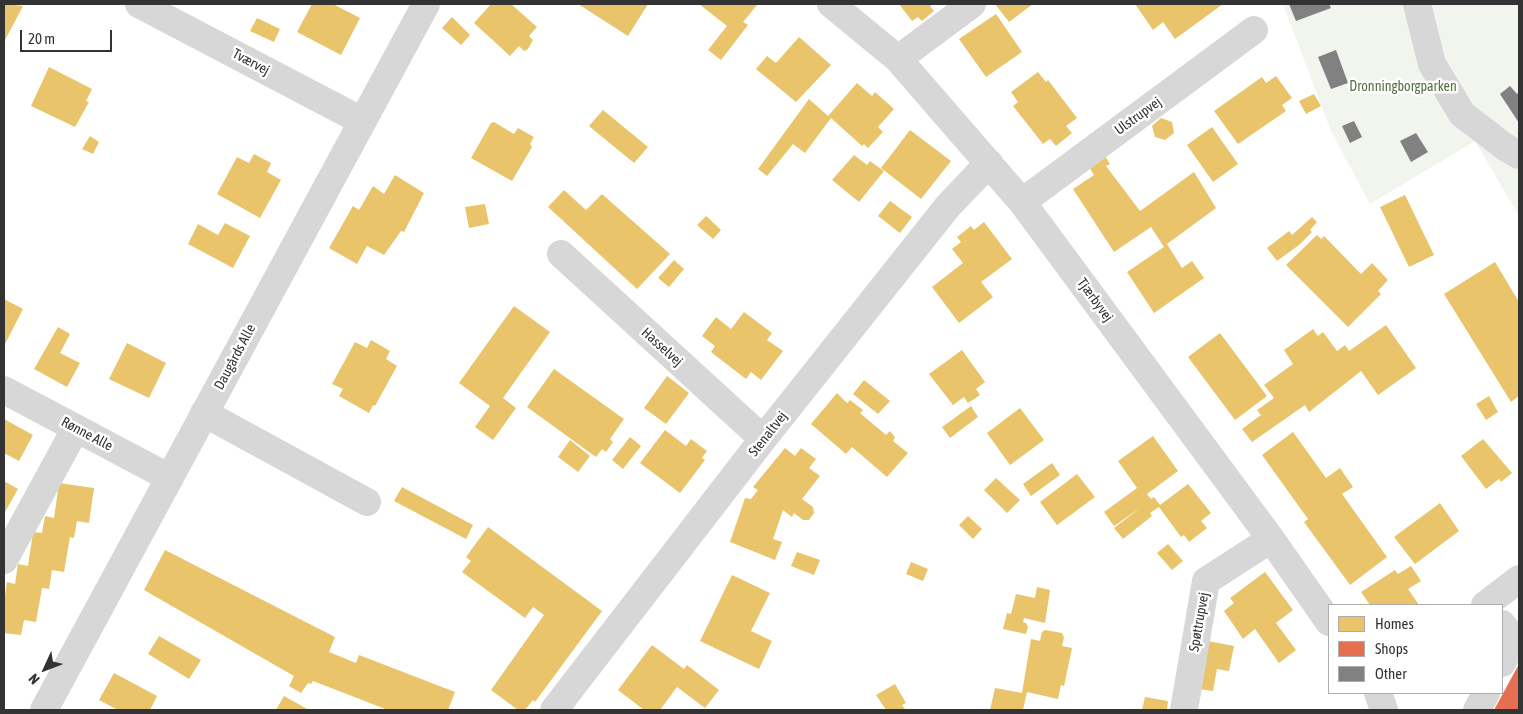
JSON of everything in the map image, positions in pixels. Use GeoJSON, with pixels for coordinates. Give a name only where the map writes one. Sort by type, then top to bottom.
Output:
{"type":"FeatureCollection","features":[{"type":"Feature","properties":{"kind":"street","name":"Tværvej"},"geometry":{"type":"LineString","coordinates":[[139,4],[362,121]]}},
{"type":"Feature","properties":{"kind":"street","name":"Daugårds Alle"},"geometry":{"type":"LineString","coordinates":[[44,710],[426,4]]}},
{"type":"Feature","properties":{"kind":"street","name":"Tjærbyvej"},"geometry":{"type":"LineString","coordinates":[[831,4],[898,59],[1022,202],[1271,539],[1328,621]]}},
{"type":"Feature","properties":{"kind":"street"},"geometry":{"type":"LineString","coordinates":[[898,59],[972,4]]}},
{"type":"Feature","properties":{"kind":"street"},"geometry":{"type":"LineString","coordinates":[[1417,4],[1432,64],[1462,114],[1505,148],[1519,155]]}},
{"type":"Feature","properties":{"kind":"street","name":"Ulstrupvej"},"geometry":{"type":"LineString","coordinates":[[1022,202],[1254,30]]}},
{"type":"Feature","properties":{"kind":"street","name":"Stenaltvej"},"geometry":{"type":"LineString","coordinates":[[554,710],[763,439],[948,206],[989,163]]}},
{"type":"Feature","properties":{"kind":"street","name":"Hasselvej"},"geometry":{"type":"LineString","coordinates":[[561,254],[763,439]]}},
{"type":"Feature","properties":{"kind":"street","name":"Rønne Alle"},"geometry":{"type":"LineString","coordinates":[[4,390],[170,478]]}},
{"type":"Feature","properties":{"kind":"street"},"geometry":{"type":"LineString","coordinates":[[204,413],[367,502]]}},
{"type":"Feature","properties":{"kind":"street"},"geometry":{"type":"LineString","coordinates":[[4,560],[76,428]]}},
{"type":"Feature","properties":{"kind":"street","name":"Spøttrupvej"},"geometry":{"type":"LineString","coordinates":[[1184,710],[1206,581],[1271,539]]}},
{"type":"Feature","properties":{"kind":"street"},"geometry":{"type":"LineString","coordinates":[[1495,604],[1519,578]]}},
{"type":"Feature","properties":{"kind":"street"},"geometry":{"type":"LineString","coordinates":[[1503,626],[1514,639],[1503,661]]}},
{"type":"Feature","properties":{"kind":"street"},"geometry":{"type":"LineString","coordinates":[[1378,694],[1384,710]]}},
{"type":"Feature","properties":{"kind":"street"},"geometry":{"type":"LineString","coordinates":[[1477,710],[1485,694]]}},
{"type":"Feature","properties":{"kind":"green space","name":"Dronningborgparken"},"geometry":{"type":"Polygon","coordinates":[[[1283,4],[1519,4],[1519,216],[1475,141],[1370,204],[1331,131],[1283,4]]]}},
{"type":"Feature","properties":{"kind":"building: Homes"},"geometry":{"type":"Polygon","coordinates":[[[4,4],[23,6],[4,42],[4,4]]]}},
{"type":"Feature","properties":{"kind":"building: Homes"},"geometry":{"type":"Polygon","coordinates":[[[312,4],[333,4],[360,18],[341,55],[297,32],[312,4]]]}},
{"type":"Feature","properties":{"kind":"building: Homes"},"geometry":{"type":"Polygon","coordinates":[[[491,4],[511,4],[537,27],[529,36],[533,40],[528,49],[524,51],[519,46],[510,56],[474,23],[491,4]]]}},
{"type":"Feature","properties":{"kind":"building: Homes"},"geometry":{"type":"Polygon","coordinates":[[[578,4],[648,4],[628,36],[578,4]]]}},
{"type":"Feature","properties":{"kind":"building: Homes"},"geometry":{"type":"Polygon","coordinates":[[[699,4],[758,4],[743,22],[748,25],[721,60],[708,50],[727,26],[699,4]]]}},
{"type":"Feature","properties":{"kind":"building: Homes"},"geometry":{"type":"Polygon","coordinates":[[[899,4],[933,4],[930,6],[934,11],[922,21],[918,17],[912,21],[899,4]]]}},
{"type":"Feature","properties":{"kind":"building: Homes"},"geometry":{"type":"Polygon","coordinates":[[[995,4],[1033,4],[1009,22],[995,4]]]}},
{"type":"Feature","properties":{"kind":"building: Homes"},"geometry":{"type":"Polygon","coordinates":[[[1135,4],[1223,4],[1175,39],[1163,22],[1153,30],[1135,4]]]}},
{"type":"Feature","properties":{"kind":"building: Homes"},"geometry":{"type":"Polygon","coordinates":[[[996,14],[1022,52],[986,77],[959,39],[996,14]]]}},
{"type":"Feature","properties":{"kind":"building: Homes"},"geometry":{"type":"Polygon","coordinates":[[[452,17],[470,35],[461,45],[442,28],[452,17]]]}},
{"type":"Feature","properties":{"kind":"building: Homes"},"geometry":{"type":"Polygon","coordinates":[[[257,18],[280,29],[274,42],[250,31],[257,18]]]}},
{"type":"Feature","properties":{"kind":"building: Homes"},"geometry":{"type":"Polygon","coordinates":[[[799,37],[831,65],[796,102],[756,69],[767,56],[776,63],[799,37]]]}},
{"type":"Feature","properties":{"kind":"building: Homes"},"geometry":{"type":"Polygon","coordinates":[[[49,67],[92,89],[86,101],[89,102],[75,127],[31,106],[49,67]]]}},
{"type":"Feature","properties":{"kind":"building: Homes"},"geometry":{"type":"Polygon","coordinates":[[[1038,72],[1046,82],[1048,80],[1077,118],[1066,126],[1072,133],[1056,146],[1050,139],[1043,144],[1013,106],[1018,102],[1011,92],[1038,72]]]}},
{"type":"Feature","properties":{"kind":"building: Homes"},"geometry":{"type":"Polygon","coordinates":[[[1276,76],[1292,98],[1282,105],[1286,111],[1238,144],[1214,111],[1262,77],[1266,83],[1276,76]]]}},
{"type":"Feature","properties":{"kind":"building: Homes"},"geometry":{"type":"Polygon","coordinates":[[[857,83],[872,96],[875,92],[894,109],[878,127],[883,132],[868,148],[864,144],[862,146],[831,118],[805,153],[793,144],[767,176],[758,169],[809,99],[828,116],[857,83]]]}},
{"type":"Feature","properties":{"kind":"building: Homes"},"geometry":{"type":"Polygon","coordinates":[[[1314,94],[1321,106],[1306,114],[1299,101],[1314,94]]]}},
{"type":"Feature","properties":{"kind":"building: Homes"},"geometry":{"type":"Polygon","coordinates":[[[603,110],[648,147],[634,163],[589,126],[603,110]]]}},
{"type":"Feature","properties":{"kind":"building: Homes"},"geometry":{"type":"Polygon","coordinates":[[[1161,118],[1172,122],[1174,133],[1165,140],[1155,137],[1152,126],[1161,118]]]}},
{"type":"Feature","properties":{"kind":"building: Homes"},"geometry":{"type":"Polygon","coordinates":[[[494,122],[514,134],[518,128],[534,137],[530,144],[532,147],[512,181],[471,158],[491,123],[494,122]]]}},
{"type":"Feature","properties":{"kind":"building: Homes"},"geometry":{"type":"Polygon","coordinates":[[[1212,127],[1238,164],[1213,182],[1187,145],[1212,127]]]}},
{"type":"Feature","properties":{"kind":"building: Homes"},"geometry":{"type":"Polygon","coordinates":[[[910,130],[951,161],[921,199],[881,168],[910,130]]]}},
{"type":"Feature","properties":{"kind":"building: Homes"},"geometry":{"type":"Polygon","coordinates":[[[90,136],[99,142],[93,154],[82,149],[90,136]]]}},
{"type":"Feature","properties":{"kind":"building: Homes"},"geometry":{"type":"Polygon","coordinates":[[[1103,153],[1110,164],[1106,166],[1140,211],[1194,172],[1216,208],[1167,244],[1182,268],[1192,261],[1204,278],[1154,313],[1127,272],[1164,247],[1151,227],[1114,252],[1073,189],[1094,175],[1087,164],[1103,153]]]}},
{"type":"Feature","properties":{"kind":"building: Homes"},"geometry":{"type":"Polygon","coordinates":[[[254,154],[271,163],[267,172],[281,180],[260,218],[217,194],[237,157],[249,163],[254,154]]]}},
{"type":"Feature","properties":{"kind":"building: Homes"},"geometry":{"type":"Polygon","coordinates":[[[854,155],[867,165],[870,161],[884,171],[859,202],[832,180],[854,155]]]}},
{"type":"Feature","properties":{"kind":"building: Homes"},"geometry":{"type":"Polygon","coordinates":[[[395,175],[424,193],[404,232],[401,231],[384,255],[367,246],[357,264],[329,248],[353,206],[359,210],[373,186],[384,194],[395,175]]]}},
{"type":"Feature","properties":{"kind":"building: Homes"},"geometry":{"type":"Polygon","coordinates":[[[564,190],[586,210],[602,194],[670,254],[637,289],[548,207],[564,190]]]}},
{"type":"Feature","properties":{"kind":"building: Homes"},"geometry":{"type":"Polygon","coordinates":[[[1405,195],[1434,255],[1409,267],[1380,207],[1405,195]]]}},
{"type":"Feature","properties":{"kind":"building: Homes"},"geometry":{"type":"Polygon","coordinates":[[[890,201],[912,217],[900,233],[878,216],[890,201]]]}},
{"type":"Feature","properties":{"kind":"building: Homes"},"geometry":{"type":"Polygon","coordinates":[[[485,204],[489,224],[469,228],[465,207],[485,204]]]}},
{"type":"Feature","properties":{"kind":"building: Homes"},"geometry":{"type":"Polygon","coordinates":[[[706,216],[721,230],[713,239],[697,225],[706,216]]]}},
{"type":"Feature","properties":{"kind":"building: Homes"},"geometry":{"type":"Polygon","coordinates":[[[1312,217],[1317,222],[1310,230],[1312,232],[1299,245],[1277,261],[1267,248],[1289,231],[1292,235],[1312,217]]]}},
{"type":"Feature","properties":{"kind":"building: Homes"},"geometry":{"type":"Polygon","coordinates":[[[984,222],[1012,259],[981,282],[993,297],[959,323],[932,287],[963,263],[952,249],[961,242],[957,237],[971,226],[974,230],[984,222]]]}},
{"type":"Feature","properties":{"kind":"building: Homes"},"geometry":{"type":"Polygon","coordinates":[[[225,223],[250,236],[233,268],[188,244],[198,224],[218,235],[225,223]]]}},
{"type":"Feature","properties":{"kind":"building: Homes"},"geometry":{"type":"Polygon","coordinates":[[[1317,235],[1321,239],[1324,236],[1361,274],[1372,263],[1388,280],[1378,291],[1381,294],[1348,327],[1286,265],[1317,235]]]}},
{"type":"Feature","properties":{"kind":"building: Homes"},"geometry":{"type":"Polygon","coordinates":[[[674,260],[684,269],[669,287],[658,278],[674,260]]]}},
{"type":"Feature","properties":{"kind":"building: Homes"},"geometry":{"type":"Polygon","coordinates":[[[1495,262],[1519,302],[1519,396],[1511,402],[1444,294],[1495,262]]]}},
{"type":"Feature","properties":{"kind":"building: Homes"},"geometry":{"type":"Polygon","coordinates":[[[4,299],[23,309],[4,346],[4,299]]]}},
{"type":"Feature","properties":{"kind":"building: Homes"},"geometry":{"type":"Polygon","coordinates":[[[514,306],[550,332],[503,398],[516,408],[493,440],[475,427],[490,406],[459,383],[514,306]]]}},
{"type":"Feature","properties":{"kind":"building: Homes"},"geometry":{"type":"Polygon","coordinates":[[[744,312],[772,333],[767,340],[783,351],[761,380],[751,372],[746,379],[711,352],[715,346],[702,336],[716,317],[731,329],[744,312]]]}},
{"type":"Feature","properties":{"kind":"building: Homes"},"geometry":{"type":"Polygon","coordinates":[[[1386,325],[1416,368],[1378,395],[1361,371],[1309,412],[1305,405],[1252,442],[1242,429],[1261,415],[1257,410],[1274,398],[1264,385],[1293,364],[1284,350],[1313,329],[1318,336],[1323,332],[1337,351],[1345,345],[1349,351],[1386,325]]]}},
{"type":"Feature","properties":{"kind":"building: Homes"},"geometry":{"type":"Polygon","coordinates":[[[58,327],[70,334],[60,353],[80,363],[67,387],[34,369],[58,327]]]}},
{"type":"Feature","properties":{"kind":"building: Homes"},"geometry":{"type":"Polygon","coordinates":[[[1220,333],[1267,396],[1235,420],[1188,357],[1220,333]]]}},
{"type":"Feature","properties":{"kind":"building: Homes"},"geometry":{"type":"Polygon","coordinates":[[[371,340],[390,351],[386,359],[397,366],[375,406],[373,405],[369,413],[339,396],[343,389],[332,384],[355,342],[367,348],[371,340]]]}},
{"type":"Feature","properties":{"kind":"building: Homes"},"geometry":{"type":"Polygon","coordinates":[[[127,343],[166,363],[149,398],[109,379],[127,343]]]}},
{"type":"Feature","properties":{"kind":"building: Homes"},"geometry":{"type":"Polygon","coordinates":[[[962,350],[985,382],[976,389],[980,395],[968,403],[964,397],[953,405],[929,374],[962,350]]]}},
{"type":"Feature","properties":{"kind":"building: Homes"},"geometry":{"type":"Polygon","coordinates":[[[554,369],[624,419],[610,439],[613,442],[606,452],[602,449],[596,457],[527,407],[554,369]]]}},
{"type":"Feature","properties":{"kind":"building: Homes"},"geometry":{"type":"Polygon","coordinates":[[[667,376],[689,393],[666,424],[644,408],[667,376]]]}},
{"type":"Feature","properties":{"kind":"building: Homes"},"geometry":{"type":"Polygon","coordinates":[[[864,380],[890,401],[878,414],[853,394],[864,380]]]}},
{"type":"Feature","properties":{"kind":"building: Homes"},"geometry":{"type":"Polygon","coordinates":[[[837,393],[847,403],[850,400],[863,410],[860,413],[886,435],[890,431],[895,437],[893,441],[908,453],[887,477],[852,447],[846,454],[811,424],[837,393]]]}},
{"type":"Feature","properties":{"kind":"building: Homes"},"geometry":{"type":"Polygon","coordinates":[[[1489,396],[1498,412],[1486,420],[1476,404],[1489,396]]]}},
{"type":"Feature","properties":{"kind":"building: Homes"},"geometry":{"type":"Polygon","coordinates":[[[971,406],[978,417],[950,438],[942,427],[971,406]]]}},
{"type":"Feature","properties":{"kind":"building: Homes"},"geometry":{"type":"Polygon","coordinates":[[[1020,408],[1044,440],[1010,465],[987,433],[1020,408]]]}},
{"type":"Feature","properties":{"kind":"building: Homes"},"geometry":{"type":"Polygon","coordinates":[[[4,419],[33,435],[19,461],[4,453],[4,419]]]}},
{"type":"Feature","properties":{"kind":"building: Homes"},"geometry":{"type":"Polygon","coordinates":[[[665,430],[686,446],[691,439],[707,451],[702,458],[705,460],[680,493],[640,463],[665,430]]]}},
{"type":"Feature","properties":{"kind":"building: Homes"},"geometry":{"type":"Polygon","coordinates":[[[1293,432],[1326,478],[1340,468],[1353,487],[1342,494],[1387,557],[1350,585],[1304,522],[1308,519],[1262,455],[1293,432]]]}},
{"type":"Feature","properties":{"kind":"building: Homes"},"geometry":{"type":"Polygon","coordinates":[[[1153,436],[1178,471],[1147,494],[1151,499],[1154,497],[1160,505],[1188,484],[1211,513],[1201,521],[1207,528],[1189,542],[1184,535],[1181,537],[1159,507],[1150,513],[1152,516],[1123,539],[1114,528],[1140,508],[1114,526],[1104,512],[1137,488],[1118,461],[1153,436]]]}},
{"type":"Feature","properties":{"kind":"building: Homes"},"geometry":{"type":"Polygon","coordinates":[[[630,437],[641,446],[623,469],[612,460],[630,437]]]}},
{"type":"Feature","properties":{"kind":"building: Homes"},"geometry":{"type":"Polygon","coordinates":[[[1483,439],[1512,473],[1501,482],[1499,479],[1486,489],[1461,456],[1483,439]]]}},
{"type":"Feature","properties":{"kind":"building: Homes"},"geometry":{"type":"Polygon","coordinates":[[[570,440],[590,456],[578,472],[558,457],[570,440]]]}},
{"type":"Feature","properties":{"kind":"building: Homes"},"geometry":{"type":"Polygon","coordinates":[[[785,448],[795,456],[801,448],[816,459],[809,468],[820,476],[802,499],[813,507],[814,513],[809,520],[803,520],[794,513],[792,517],[783,510],[773,539],[782,542],[775,560],[730,542],[745,498],[751,499],[758,490],[753,487],[785,448]]]}},
{"type":"Feature","properties":{"kind":"building: Homes"},"geometry":{"type":"Polygon","coordinates":[[[1052,463],[1060,475],[1031,496],[1023,484],[1052,463]]]}},
{"type":"Feature","properties":{"kind":"building: Homes"},"geometry":{"type":"Polygon","coordinates":[[[1077,474],[1095,497],[1057,525],[1040,502],[1077,474]]]}},
{"type":"Feature","properties":{"kind":"building: Homes"},"geometry":{"type":"Polygon","coordinates":[[[996,478],[1020,500],[1007,513],[984,490],[996,478]]]}},
{"type":"Feature","properties":{"kind":"building: Homes"},"geometry":{"type":"Polygon","coordinates":[[[4,481],[18,489],[4,514],[4,481]]]}},
{"type":"Feature","properties":{"kind":"building: Homes"},"geometry":{"type":"Polygon","coordinates":[[[59,483],[94,488],[89,523],[77,521],[74,538],[70,537],[64,572],[52,570],[49,589],[42,588],[36,622],[24,620],[21,635],[4,633],[4,602],[7,582],[15,584],[18,564],[28,566],[33,532],[42,533],[45,516],[54,518],[59,483]]]}},
{"type":"Feature","properties":{"kind":"building: Homes"},"geometry":{"type":"Polygon","coordinates":[[[402,487],[473,525],[466,539],[394,501],[402,487]]]}},
{"type":"Feature","properties":{"kind":"building: Homes"},"geometry":{"type":"Polygon","coordinates":[[[1440,503],[1459,531],[1415,564],[1394,537],[1440,503]]]}},
{"type":"Feature","properties":{"kind":"building: Homes"},"geometry":{"type":"Polygon","coordinates":[[[968,516],[982,529],[973,539],[959,525],[968,516]]]}},
{"type":"Feature","properties":{"kind":"building: Homes"},"geometry":{"type":"Polygon","coordinates":[[[488,527],[602,611],[535,702],[533,700],[525,710],[518,710],[491,690],[544,615],[533,607],[525,618],[462,572],[471,561],[466,557],[488,527]]]}},
{"type":"Feature","properties":{"kind":"building: Homes"},"geometry":{"type":"Polygon","coordinates":[[[1168,544],[1183,561],[1172,570],[1157,553],[1168,544]]]}},
{"type":"Feature","properties":{"kind":"building: Homes"},"geometry":{"type":"Polygon","coordinates":[[[165,550],[335,637],[329,652],[356,663],[359,655],[455,692],[448,710],[388,710],[313,681],[311,684],[308,683],[301,693],[289,686],[294,676],[144,590],[165,550]]]}},
{"type":"Feature","properties":{"kind":"building: Homes"},"geometry":{"type":"Polygon","coordinates":[[[797,552],[820,560],[814,575],[791,566],[797,552]]]}},
{"type":"Feature","properties":{"kind":"building: Homes"},"geometry":{"type":"Polygon","coordinates":[[[911,562],[928,569],[923,581],[906,574],[911,562]]]}},
{"type":"Feature","properties":{"kind":"building: Homes"},"geometry":{"type":"Polygon","coordinates":[[[1411,566],[1421,581],[1408,589],[1418,604],[1369,604],[1361,592],[1395,570],[1398,574],[1411,566]]]}},
{"type":"Feature","properties":{"kind":"building: Homes"},"geometry":{"type":"Polygon","coordinates":[[[1265,572],[1293,610],[1276,623],[1296,650],[1279,663],[1255,629],[1243,639],[1224,611],[1234,603],[1230,598],[1265,572]]]}},
{"type":"Feature","properties":{"kind":"building: Homes"},"geometry":{"type":"Polygon","coordinates":[[[732,575],[770,593],[751,631],[772,641],[759,669],[700,641],[732,575]]]}},
{"type":"Feature","properties":{"kind":"building: Homes"},"geometry":{"type":"Polygon","coordinates":[[[1037,587],[1050,590],[1045,623],[1024,618],[1023,622],[1028,627],[1026,634],[1003,629],[1007,613],[1011,614],[1016,594],[1035,598],[1037,587]]]}},
{"type":"Feature","properties":{"kind":"building: Homes"},"geometry":{"type":"Polygon","coordinates":[[[1045,630],[1062,633],[1064,637],[1062,646],[1072,648],[1064,686],[1061,685],[1058,699],[1027,692],[1023,710],[990,710],[995,688],[1022,693],[1031,639],[1040,641],[1042,632],[1045,630]]]}},
{"type":"Feature","properties":{"kind":"building: Homes"},"geometry":{"type":"Polygon","coordinates":[[[159,636],[201,660],[189,679],[148,654],[159,636]]]}},
{"type":"Feature","properties":{"kind":"building: Homes"},"geometry":{"type":"Polygon","coordinates":[[[1208,641],[1234,646],[1229,671],[1217,669],[1213,691],[1199,689],[1208,641]]]}},
{"type":"Feature","properties":{"kind":"building: Homes"},"geometry":{"type":"Polygon","coordinates":[[[652,645],[684,669],[687,665],[719,690],[705,708],[677,687],[660,710],[644,710],[618,690],[652,645]]]}},
{"type":"Feature","properties":{"kind":"building: Homes"},"geometry":{"type":"Polygon","coordinates":[[[114,673],[157,696],[150,710],[118,710],[99,700],[114,673]]]}},
{"type":"Feature","properties":{"kind":"building: Homes"},"geometry":{"type":"Polygon","coordinates":[[[895,684],[906,703],[902,705],[905,709],[886,710],[876,695],[895,684]]]}},
{"type":"Feature","properties":{"kind":"building: Homes"},"geometry":{"type":"Polygon","coordinates":[[[284,696],[309,710],[276,710],[284,696]]]}},
{"type":"Feature","properties":{"kind":"building: Homes"},"geometry":{"type":"Polygon","coordinates":[[[1145,697],[1168,701],[1167,710],[1142,710],[1145,697]]]}},
{"type":"Feature","properties":{"kind":"building: Shops"},"geometry":{"type":"Polygon","coordinates":[[[1519,664],[1519,710],[1494,710],[1519,664]]]}},
{"type":"Feature","properties":{"kind":"building: Other"},"geometry":{"type":"Polygon","coordinates":[[[1289,4],[1329,4],[1331,8],[1296,21],[1289,4]]]}},
{"type":"Feature","properties":{"kind":"building: Other"},"geometry":{"type":"Polygon","coordinates":[[[1336,50],[1348,83],[1331,89],[1318,57],[1336,50]]]}},
{"type":"Feature","properties":{"kind":"building: Other"},"geometry":{"type":"Polygon","coordinates":[[[1510,86],[1517,94],[1519,92],[1519,123],[1500,94],[1510,86]]]}},
{"type":"Feature","properties":{"kind":"building: Other"},"geometry":{"type":"Polygon","coordinates":[[[1354,121],[1362,137],[1350,143],[1342,126],[1354,121]]]}},
{"type":"Feature","properties":{"kind":"building: Other"},"geometry":{"type":"Polygon","coordinates":[[[1416,133],[1428,152],[1411,162],[1400,141],[1416,133]]]}}]}
